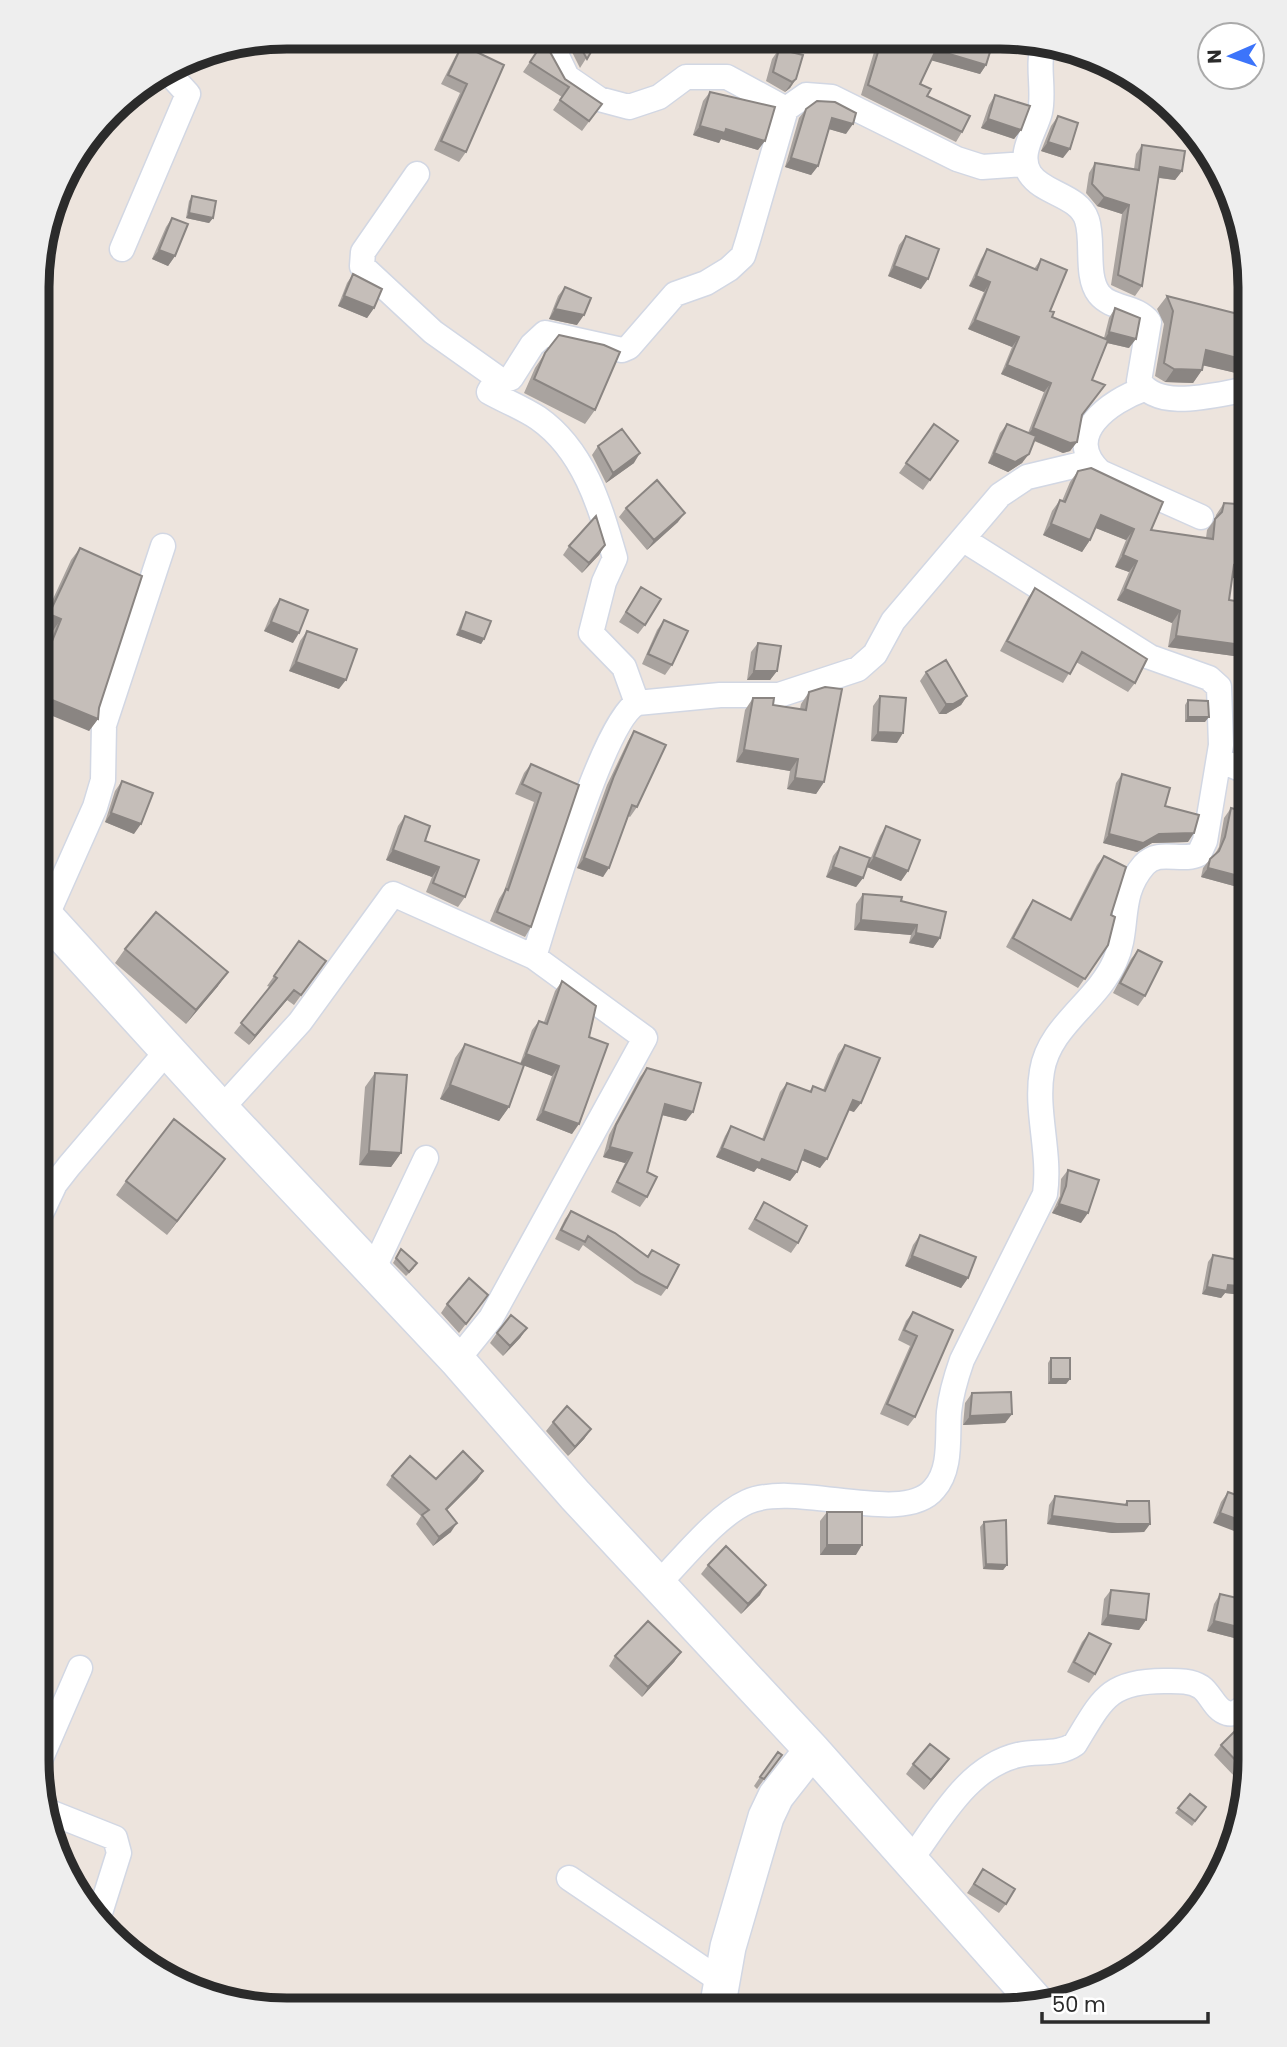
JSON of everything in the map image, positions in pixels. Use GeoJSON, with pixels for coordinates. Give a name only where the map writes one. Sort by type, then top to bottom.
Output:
{"type":"FeatureCollection","features":[{"type":"Feature","properties":{"kind":"main road"},"geometry":{"type":"LineString","coordinates":[[49,920],[167,1051],[457,1360],[657,1586],[812,1750],[1030,1995]]}},
{"type":"Feature","properties":{"kind":"main road"},"geometry":{"type":"LineString","coordinates":[[719,1996],[766,1816],[776,1796],[812,1750]]}},
{"type":"Feature","properties":{"kind":"street"},"geometry":{"type":"LineString","coordinates":[[556,49],[567,77],[599,99],[629,107],[659,97],[686,76],[727,77],[786,108]]}},
{"type":"Feature","properties":{"kind":"street"},"geometry":{"type":"LineString","coordinates":[[1040,53],[1040,113],[1026,151],[1025,164],[1031,176],[1080,207],[1087,220],[1097,292],[1107,301],[1141,312],[1149,322],[1139,381],[1144,389],[1157,396],[1173,398],[1238,390]]}},
{"type":"Feature","properties":{"kind":"street"},"geometry":{"type":"LineString","coordinates":[[122,249],[188,94],[174,78]]}},
{"type":"Feature","properties":{"kind":"street"},"geometry":{"type":"LineString","coordinates":[[417,174],[363,252],[362,266],[433,332],[502,381],[512,378],[532,345],[545,333],[622,350],[629,346],[675,294],[706,283],[729,269],[743,256],[786,108],[806,95],[832,97],[957,159],[982,167],[1025,164]]}},
{"type":"Feature","properties":{"kind":"street"},"geometry":{"type":"LineString","coordinates":[[497,379],[489,392],[538,418],[573,452],[600,505],[615,558],[604,582],[591,633],[624,667],[637,703]]}},
{"type":"Feature","properties":{"kind":"street"},"geometry":{"type":"LineString","coordinates":[[1144,389],[1105,408],[1091,426],[1087,446],[1090,462],[1100,472],[1200,517]]}},
{"type":"Feature","properties":{"kind":"street"},"geometry":{"type":"LineString","coordinates":[[534,957],[561,871],[607,749],[629,707],[637,703],[720,695],[779,695],[858,669],[875,654],[893,621],[1000,495],[1015,482],[1090,462]]}},
{"type":"Feature","properties":{"kind":"street"},"geometry":{"type":"LineString","coordinates":[[657,1586],[729,1513],[747,1502],[772,1495],[809,1496],[897,1506],[919,1500],[934,1490],[943,1475],[947,1457],[953,1388],[962,1360],[1045,1194],[1047,1177],[1041,1087],[1048,1050],[1062,1029],[1096,993],[1115,962],[1121,944],[1124,905],[1145,864],[1155,858],[1172,856],[1190,859],[1199,855],[1205,841],[1219,760],[1222,704],[1219,687],[1209,678],[1150,657],[964,540]]}},
{"type":"Feature","properties":{"kind":"street"},"geometry":{"type":"LineString","coordinates":[[49,898],[95,807],[103,780],[104,725],[163,546]]}},
{"type":"Feature","properties":{"kind":"street"},"geometry":{"type":"LineString","coordinates":[[1219,760],[1238,768]]}},
{"type":"Feature","properties":{"kind":"street"},"geometry":{"type":"LineString","coordinates":[[221,1109],[300,1022],[393,894],[534,957],[645,1038],[491,1318],[457,1360]]}},
{"type":"Feature","properties":{"kind":"street"},"geometry":{"type":"LineString","coordinates":[[49,1196],[69,1166],[167,1051]]}},
{"type":"Feature","properties":{"kind":"street"},"geometry":{"type":"LineString","coordinates":[[373,1270],[426,1158]]}},
{"type":"Feature","properties":{"kind":"street"},"geometry":{"type":"LineString","coordinates":[[49,1740],[80,1668]]}},
{"type":"Feature","properties":{"kind":"street"},"geometry":{"type":"LineString","coordinates":[[909,1862],[972,1779],[992,1765],[1018,1755],[1068,1749],[1075,1744],[1104,1696],[1119,1686],[1138,1681],[1186,1682],[1201,1687],[1222,1711],[1237,1713]]}},
{"type":"Feature","properties":{"kind":"street"},"geometry":{"type":"LineString","coordinates":[[55,1814],[114,1838],[119,1853],[101,1909]]}},
{"type":"Feature","properties":{"kind":"street"},"geometry":{"type":"LineString","coordinates":[[569,1878],[719,1996]]}},
{"type":"Feature","properties":{"kind":"building"},"geometry":{"type":"Polygon","coordinates":[[[460,49],[470,49],[504,65],[466,152],[441,141],[467,84],[448,75],[460,49]]]}},
{"type":"Feature","properties":{"kind":"building"},"geometry":{"type":"Polygon","coordinates":[[[539,49],[548,49],[565,79],[602,104],[589,121],[560,100],[569,87],[530,62],[539,49]]]}},
{"type":"Feature","properties":{"kind":"building"},"geometry":{"type":"Polygon","coordinates":[[[581,49],[593,49],[587,59],[581,49]]]}},
{"type":"Feature","properties":{"kind":"building"},"geometry":{"type":"Polygon","coordinates":[[[779,49],[803,55],[796,79],[792,82],[773,72],[779,49]]]}},
{"type":"Feature","properties":{"kind":"building"},"geometry":{"type":"Polygon","coordinates":[[[879,49],[991,49],[986,65],[936,50],[920,84],[931,89],[927,96],[970,116],[962,132],[868,85],[879,49]]]}},
{"type":"Feature","properties":{"kind":"building"},"geometry":{"type":"Polygon","coordinates":[[[710,92],[775,107],[765,141],[726,129],[725,133],[700,126],[710,92]]]}},
{"type":"Feature","properties":{"kind":"building"},"geometry":{"type":"Polygon","coordinates":[[[995,95],[1030,106],[1021,130],[988,119],[995,95]]]}},
{"type":"Feature","properties":{"kind":"building"},"geometry":{"type":"Polygon","coordinates":[[[817,101],[835,102],[856,113],[853,124],[832,118],[818,166],[791,158],[806,109],[817,101]]]}},
{"type":"Feature","properties":{"kind":"building"},"geometry":{"type":"Polygon","coordinates":[[[1058,116],[1078,123],[1070,149],[1048,142],[1058,116]]]}},
{"type":"Feature","properties":{"kind":"building"},"geometry":{"type":"Polygon","coordinates":[[[1142,145],[1185,151],[1182,171],[1160,167],[1142,286],[1118,275],[1129,205],[1104,197],[1092,184],[1095,163],[1139,170],[1142,145]]]}},
{"type":"Feature","properties":{"kind":"building"},"geometry":{"type":"Polygon","coordinates":[[[192,196],[216,201],[213,218],[189,213],[192,196]]]}},
{"type":"Feature","properties":{"kind":"building"},"geometry":{"type":"Polygon","coordinates":[[[172,218],[188,224],[175,256],[159,250],[172,218]]]}},
{"type":"Feature","properties":{"kind":"building"},"geometry":{"type":"Polygon","coordinates":[[[906,236],[939,249],[928,279],[894,266],[906,236]]]}},
{"type":"Feature","properties":{"kind":"building"},"geometry":{"type":"Polygon","coordinates":[[[987,249],[1037,270],[1041,259],[1067,270],[1050,311],[1054,312],[1052,317],[1108,340],[1092,380],[1105,385],[1082,415],[1077,442],[1070,443],[1033,428],[1051,383],[1007,365],[1019,337],[975,320],[990,282],[976,276],[987,249]]]}},
{"type":"Feature","properties":{"kind":"building"},"geometry":{"type":"Polygon","coordinates":[[[353,274],[382,289],[374,308],[344,296],[353,274]]]}},
{"type":"Feature","properties":{"kind":"building"},"geometry":{"type":"Polygon","coordinates":[[[565,287],[591,298],[584,315],[555,309],[565,287]]]}},
{"type":"Feature","properties":{"kind":"building"},"geometry":{"type":"Polygon","coordinates":[[[1167,296],[1238,314],[1238,358],[1206,350],[1202,370],[1174,369],[1164,363],[1173,311],[1167,296]]]}},
{"type":"Feature","properties":{"kind":"building"},"geometry":{"type":"Polygon","coordinates":[[[1115,308],[1140,318],[1136,339],[1109,332],[1115,308]]]}},
{"type":"Feature","properties":{"kind":"building"},"geometry":{"type":"Polygon","coordinates":[[[559,335],[604,345],[620,352],[595,410],[534,379],[545,353],[559,335]]]}},
{"type":"Feature","properties":{"kind":"building"},"geometry":{"type":"Polygon","coordinates":[[[934,424],[958,441],[930,480],[906,463],[934,424]]]}},
{"type":"Feature","properties":{"kind":"building"},"geometry":{"type":"Polygon","coordinates":[[[1007,424],[1036,436],[1029,454],[1015,462],[994,453],[1007,424]]]}},
{"type":"Feature","properties":{"kind":"building"},"geometry":{"type":"Polygon","coordinates":[[[622,429],[640,453],[613,473],[598,446],[622,429]]]}},
{"type":"Feature","properties":{"kind":"building"},"geometry":{"type":"Polygon","coordinates":[[[1091,468],[1163,502],[1151,530],[1213,539],[1215,519],[1222,512],[1224,503],[1238,504],[1238,566],[1234,565],[1229,600],[1238,601],[1238,644],[1176,636],[1180,611],[1125,589],[1137,561],[1123,555],[1134,529],[1101,515],[1090,540],[1051,524],[1060,500],[1065,502],[1078,471],[1091,468]]]}},
{"type":"Feature","properties":{"kind":"building"},"geometry":{"type":"Polygon","coordinates":[[[657,480],[685,513],[654,540],[626,508],[657,480]]]}},
{"type":"Feature","properties":{"kind":"building"},"geometry":{"type":"Polygon","coordinates":[[[596,516],[605,545],[589,563],[569,546],[596,516]]]}},
{"type":"Feature","properties":{"kind":"building"},"geometry":{"type":"Polygon","coordinates":[[[80,548],[142,576],[99,708],[98,719],[49,699],[49,649],[61,619],[49,614],[80,548]]]}},
{"type":"Feature","properties":{"kind":"building"},"geometry":{"type":"Polygon","coordinates":[[[641,587],[661,599],[645,625],[626,612],[641,587]]]}},
{"type":"Feature","properties":{"kind":"building"},"geometry":{"type":"Polygon","coordinates":[[[1035,588],[1147,659],[1135,683],[1082,652],[1070,674],[1007,641],[1035,588]]]}},
{"type":"Feature","properties":{"kind":"building"},"geometry":{"type":"Polygon","coordinates":[[[280,599],[308,610],[299,633],[271,622],[280,599]]]}},
{"type":"Feature","properties":{"kind":"building"},"geometry":{"type":"Polygon","coordinates":[[[466,612],[491,621],[484,639],[460,630],[466,612]]]}},
{"type":"Feature","properties":{"kind":"building"},"geometry":{"type":"Polygon","coordinates":[[[664,620],[688,631],[672,665],[648,654],[664,620]]]}},
{"type":"Feature","properties":{"kind":"building"},"geometry":{"type":"Polygon","coordinates":[[[307,631],[357,649],[346,680],[296,662],[307,631]]]}},
{"type":"Feature","properties":{"kind":"building"},"geometry":{"type":"Polygon","coordinates":[[[758,643],[781,646],[777,671],[754,671],[758,643]]]}},
{"type":"Feature","properties":{"kind":"building"},"geometry":{"type":"Polygon","coordinates":[[[946,660],[967,696],[953,704],[946,704],[926,672],[946,660]]]}},
{"type":"Feature","properties":{"kind":"building"},"geometry":{"type":"Polygon","coordinates":[[[825,687],[842,689],[824,782],[795,778],[798,759],[744,750],[753,698],[774,698],[773,705],[806,710],[809,692],[825,687]]]}},
{"type":"Feature","properties":{"kind":"building"},"geometry":{"type":"Polygon","coordinates":[[[880,696],[906,698],[903,733],[878,732],[880,696]]]}},
{"type":"Feature","properties":{"kind":"building"},"geometry":{"type":"Polygon","coordinates":[[[1188,700],[1208,701],[1209,717],[1188,717],[1188,700]]]}},
{"type":"Feature","properties":{"kind":"building"},"geometry":{"type":"Polygon","coordinates":[[[634,731],[666,745],[637,807],[632,805],[609,868],[584,858],[614,776],[634,731]]]}},
{"type":"Feature","properties":{"kind":"building"},"geometry":{"type":"Polygon","coordinates":[[[531,764],[579,785],[531,927],[497,912],[506,889],[508,890],[541,793],[522,784],[531,764]]]}},
{"type":"Feature","properties":{"kind":"building"},"geometry":{"type":"Polygon","coordinates":[[[1122,774],[1170,788],[1165,806],[1199,815],[1194,833],[1159,834],[1143,843],[1109,834],[1122,774]]]}},
{"type":"Feature","properties":{"kind":"building"},"geometry":{"type":"Polygon","coordinates":[[[122,781],[153,793],[141,824],[111,813],[122,781]]]}},
{"type":"Feature","properties":{"kind":"building"},"geometry":{"type":"Polygon","coordinates":[[[1231,808],[1238,810],[1238,876],[1208,868],[1210,859],[1219,851],[1231,808]]]}},
{"type":"Feature","properties":{"kind":"building"},"geometry":{"type":"Polygon","coordinates":[[[405,816],[430,826],[425,841],[479,860],[465,897],[433,883],[439,867],[393,850],[405,816]]]}},
{"type":"Feature","properties":{"kind":"building"},"geometry":{"type":"Polygon","coordinates":[[[886,826],[920,840],[908,871],[874,857],[886,826]]]}},
{"type":"Feature","properties":{"kind":"building"},"geometry":{"type":"Polygon","coordinates":[[[840,847],[870,858],[863,878],[833,867],[840,847]]]}},
{"type":"Feature","properties":{"kind":"building"},"geometry":{"type":"Polygon","coordinates":[[[1104,856],[1126,867],[1111,915],[1115,917],[1108,945],[1085,979],[1013,938],[1033,900],[1071,920],[1104,856]]]}},
{"type":"Feature","properties":{"kind":"building"},"geometry":{"type":"Polygon","coordinates":[[[863,894],[902,897],[901,901],[946,912],[940,938],[916,933],[917,925],[861,920],[863,894]]]}},
{"type":"Feature","properties":{"kind":"building"},"geometry":{"type":"Polygon","coordinates":[[[156,912],[228,972],[196,1010],[125,949],[156,912]]]}},
{"type":"Feature","properties":{"kind":"building"},"geometry":{"type":"Polygon","coordinates":[[[299,941],[326,961],[301,995],[294,990],[255,1036],[241,1023],[277,978],[274,976],[299,941]]]}},
{"type":"Feature","properties":{"kind":"building"},"geometry":{"type":"Polygon","coordinates":[[[1138,950],[1162,962],[1145,996],[1120,983],[1138,950]]]}},
{"type":"Feature","properties":{"kind":"building"},"geometry":{"type":"Polygon","coordinates":[[[562,981],[596,1006],[589,1037],[608,1044],[579,1124],[543,1111],[559,1066],[526,1054],[539,1021],[547,1024],[562,981]]]}},
{"type":"Feature","properties":{"kind":"building"},"geometry":{"type":"Polygon","coordinates":[[[465,1044],[524,1065],[509,1107],[450,1085],[465,1044]]]}},
{"type":"Feature","properties":{"kind":"building"},"geometry":{"type":"Polygon","coordinates":[[[845,1045],[880,1058],[861,1103],[853,1100],[827,1159],[805,1150],[797,1172],[762,1159],[760,1163],[722,1148],[731,1126],[764,1140],[787,1083],[811,1092],[813,1086],[825,1091],[845,1045]]]}},
{"type":"Feature","properties":{"kind":"building"},"geometry":{"type":"Polygon","coordinates":[[[647,1068],[701,1083],[693,1112],[665,1104],[647,1172],[657,1177],[647,1197],[617,1182],[632,1153],[610,1147],[616,1125],[647,1068]]]}},
{"type":"Feature","properties":{"kind":"building"},"geometry":{"type":"Polygon","coordinates":[[[375,1073],[407,1075],[401,1153],[369,1151],[375,1073]]]}},
{"type":"Feature","properties":{"kind":"building"},"geometry":{"type":"Polygon","coordinates":[[[174,1119],[225,1159],[177,1221],[126,1181],[174,1119]]]}},
{"type":"Feature","properties":{"kind":"building"},"geometry":{"type":"Polygon","coordinates":[[[1068,1170],[1099,1180],[1088,1213],[1059,1204],[1066,1186],[1068,1170]]]}},
{"type":"Feature","properties":{"kind":"building"},"geometry":{"type":"Polygon","coordinates":[[[764,1202],[807,1226],[798,1243],[755,1219],[764,1202]]]}},
{"type":"Feature","properties":{"kind":"building"},"geometry":{"type":"Polygon","coordinates":[[[571,1211],[615,1233],[648,1257],[652,1250],[679,1265],[667,1288],[641,1274],[588,1236],[585,1242],[561,1230],[571,1211]]]}},
{"type":"Feature","properties":{"kind":"building"},"geometry":{"type":"Polygon","coordinates":[[[920,1235],[976,1257],[968,1278],[912,1256],[920,1235]]]}},
{"type":"Feature","properties":{"kind":"building"},"geometry":{"type":"Polygon","coordinates":[[[401,1249],[417,1263],[409,1272],[396,1258],[401,1249]]]}},
{"type":"Feature","properties":{"kind":"building"},"geometry":{"type":"Polygon","coordinates":[[[1213,1255],[1237,1260],[1237,1286],[1228,1285],[1227,1291],[1207,1287],[1213,1255]]]}},
{"type":"Feature","properties":{"kind":"building"},"geometry":{"type":"Polygon","coordinates":[[[469,1278],[488,1295],[466,1324],[447,1304],[469,1278]]]}},
{"type":"Feature","properties":{"kind":"building"},"geometry":{"type":"Polygon","coordinates":[[[913,1312],[953,1330],[915,1417],[887,1404],[917,1336],[904,1330],[913,1312]]]}},
{"type":"Feature","properties":{"kind":"building"},"geometry":{"type":"Polygon","coordinates":[[[511,1315],[527,1328],[510,1346],[497,1333],[511,1315]]]}},
{"type":"Feature","properties":{"kind":"building"},"geometry":{"type":"Polygon","coordinates":[[[1051,1358],[1070,1358],[1070,1379],[1051,1379],[1051,1358]]]}},
{"type":"Feature","properties":{"kind":"building"},"geometry":{"type":"Polygon","coordinates":[[[1011,1392],[1012,1414],[970,1416],[972,1393],[1011,1392]]]}},
{"type":"Feature","properties":{"kind":"building"},"geometry":{"type":"Polygon","coordinates":[[[567,1406],[591,1429],[575,1447],[553,1422],[567,1406]]]}},
{"type":"Feature","properties":{"kind":"building"},"geometry":{"type":"Polygon","coordinates":[[[463,1451],[483,1471],[446,1509],[457,1523],[439,1537],[422,1515],[429,1510],[392,1476],[410,1456],[436,1479],[463,1451]]]}},
{"type":"Feature","properties":{"kind":"building"},"geometry":{"type":"Polygon","coordinates":[[[1228,1492],[1237,1495],[1237,1519],[1220,1513],[1228,1492]]]}},
{"type":"Feature","properties":{"kind":"building"},"geometry":{"type":"Polygon","coordinates":[[[1055,1496],[1127,1505],[1127,1501],[1149,1501],[1150,1524],[1117,1524],[1052,1516],[1055,1496]]]}},
{"type":"Feature","properties":{"kind":"building"},"geometry":{"type":"Polygon","coordinates":[[[827,1512],[862,1512],[862,1545],[827,1545],[827,1512]]]}},
{"type":"Feature","properties":{"kind":"building"},"geometry":{"type":"Polygon","coordinates":[[[1006,1520],[1007,1565],[986,1564],[984,1522],[1006,1520]]]}},
{"type":"Feature","properties":{"kind":"building"},"geometry":{"type":"Polygon","coordinates":[[[726,1546],[766,1585],[748,1604],[708,1565],[726,1546]]]}},
{"type":"Feature","properties":{"kind":"building"},"geometry":{"type":"Polygon","coordinates":[[[1111,1590],[1149,1594],[1146,1620],[1108,1615],[1111,1590]]]}},
{"type":"Feature","properties":{"kind":"building"},"geometry":{"type":"Polygon","coordinates":[[[1220,1594],[1237,1598],[1237,1627],[1214,1621],[1220,1594]]]}},
{"type":"Feature","properties":{"kind":"building"},"geometry":{"type":"Polygon","coordinates":[[[648,1621],[681,1652],[648,1687],[615,1656],[648,1621]]]}},
{"type":"Feature","properties":{"kind":"building"},"geometry":{"type":"Polygon","coordinates":[[[1089,1633],[1111,1644],[1095,1674],[1074,1662],[1089,1633]]]}},
{"type":"Feature","properties":{"kind":"building"},"geometry":{"type":"Polygon","coordinates":[[[1237,1729],[1237,1762],[1221,1745],[1237,1729]]]}},
{"type":"Feature","properties":{"kind":"building"},"geometry":{"type":"Polygon","coordinates":[[[930,1744],[949,1759],[931,1780],[913,1764],[930,1744]]]}},
{"type":"Feature","properties":{"kind":"building"},"geometry":{"type":"Polygon","coordinates":[[[778,1752],[782,1755],[764,1779],[760,1777],[778,1752]]]}},
{"type":"Feature","properties":{"kind":"building"},"geometry":{"type":"Polygon","coordinates":[[[1190,1794],[1206,1807],[1195,1821],[1178,1808],[1190,1794]]]}},
{"type":"Feature","properties":{"kind":"building"},"geometry":{"type":"Polygon","coordinates":[[[983,1869],[1015,1889],[1006,1904],[974,1884],[983,1869]]]}}]}
